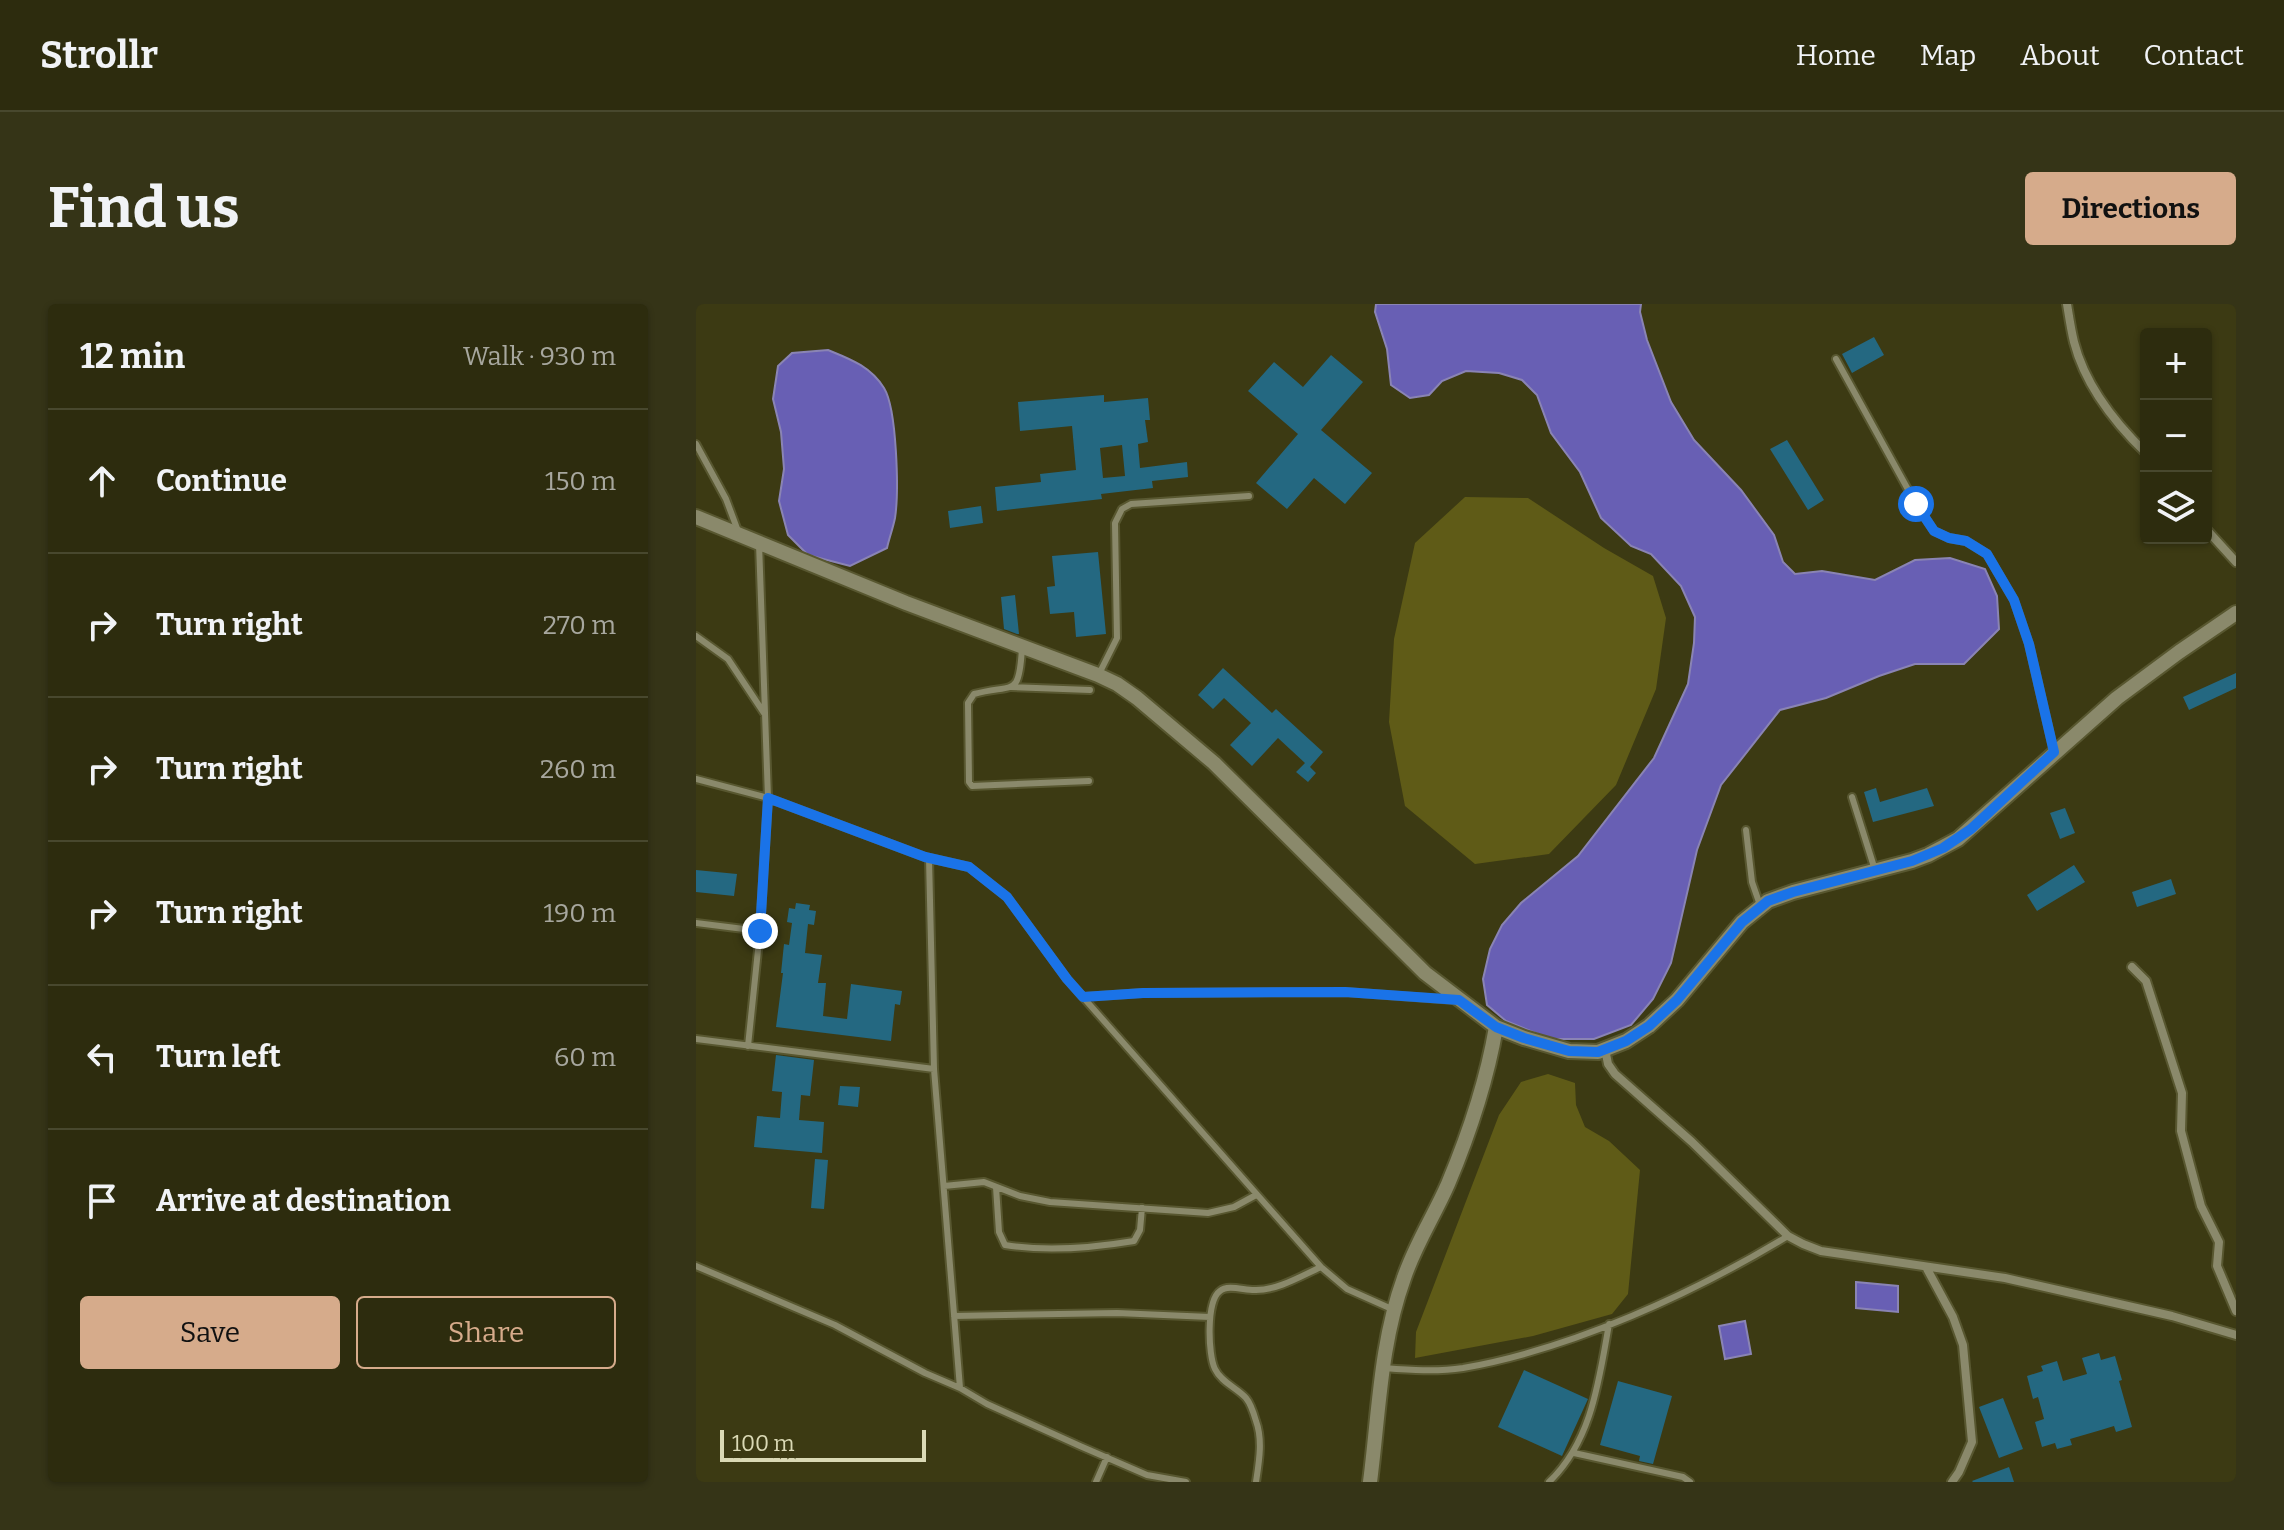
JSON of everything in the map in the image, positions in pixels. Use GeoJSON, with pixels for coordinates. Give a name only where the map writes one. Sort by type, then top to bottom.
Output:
{"type":"FeatureCollection","features":[{"type":"Feature","properties":{"kind":"street"},"geometry":{"type":"LineString","coordinates":[[2067,304],[2074,344],[2099,396],[2140,447]]}},
{"type":"Feature","properties":{"kind":"street"},"geometry":{"type":"LineString","coordinates":[[696,517],[807,564],[1117,684],[1214,763],[1425,973],[1496,1027],[1569,1051],[1598,1052],[1626,1041],[1649,1026],[1677,1000],[1742,922],[1760,906],[1777,897],[1928,855],[1958,839],[2117,698],[2236,613]]}},
{"type":"Feature","properties":{"kind":"street"},"geometry":{"type":"LineString","coordinates":[[2212,536],[2236,562]]}},
{"type":"Feature","properties":{"kind":"street"},"geometry":{"type":"LineString","coordinates":[[2132,967],[2146,981],[2182,1093],[2181,1131],[2201,1206],[2219,1242],[2217,1266],[2236,1311]]}},
{"type":"Feature","properties":{"kind":"street"},"geometry":{"type":"LineString","coordinates":[[1370,1482],[1382,1368],[1394,1310],[1404,1277],[1448,1184],[1475,1108],[1496,1027]]}},
{"type":"Feature","properties":{"kind":"street"},"geometry":{"type":"LineString","coordinates":[[1605,1049],[1608,1064],[1615,1074],[1692,1142],[1788,1236],[1803,1244],[1821,1251],[2005,1278],[2172,1316],[2236,1335]]}},
{"type":"Feature","properties":{"kind":"street"},"geometry":{"type":"LineString","coordinates":[[1926,1267],[1953,1317],[1963,1345],[1972,1442],[1952,1482]]}},
{"type":"Feature","properties":{"kind":"lane"},"geometry":{"type":"LineString","coordinates":[[1836,359],[1934,531],[1966,541],[1987,554],[2014,600],[2029,644],[2054,752]]}},
{"type":"Feature","properties":{"kind":"lane"},"geometry":{"type":"LineString","coordinates":[[696,444],[726,499],[740,534]]}},
{"type":"Feature","properties":{"kind":"lane"},"geometry":{"type":"LineString","coordinates":[[1098,675],[1117,638],[1115,523],[1122,509],[1131,504],[1249,496]]}},
{"type":"Feature","properties":{"kind":"lane"},"geometry":{"type":"LineString","coordinates":[[748,1046],[760,931],[768,798],[759,543]]}},
{"type":"Feature","properties":{"kind":"lane"},"geometry":{"type":"LineString","coordinates":[[696,636],[728,659],[765,713]]}},
{"type":"Feature","properties":{"kind":"lane"},"geometry":{"type":"LineString","coordinates":[[1011,687],[1020,675],[1023,647]]}},
{"type":"Feature","properties":{"kind":"lane"},"geometry":{"type":"LineString","coordinates":[[1089,781],[970,784],[968,703],[974,694],[1011,687],[1090,690]]}},
{"type":"Feature","properties":{"kind":"lane"},"geometry":{"type":"LineString","coordinates":[[696,779],[768,798],[929,858],[969,867],[1007,897],[1067,979],[1321,1267],[1347,1289],[1394,1310]]}},
{"type":"Feature","properties":{"kind":"lane"},"geometry":{"type":"LineString","coordinates":[[1852,797],[1875,870]]}},
{"type":"Feature","properties":{"kind":"lane"},"geometry":{"type":"LineString","coordinates":[[1746,830],[1752,882],[1760,906]]}},
{"type":"Feature","properties":{"kind":"lane"},"geometry":{"type":"LineString","coordinates":[[929,858],[934,1069],[960,1388]]}},
{"type":"Feature","properties":{"kind":"lane"},"geometry":{"type":"LineString","coordinates":[[696,923],[760,931]]}},
{"type":"Feature","properties":{"kind":"lane"},"geometry":{"type":"LineString","coordinates":[[1083,997],[1143,993],[1345,992],[1459,1000]]}},
{"type":"Feature","properties":{"kind":"lane"},"geometry":{"type":"LineString","coordinates":[[696,1039],[934,1069]]}},
{"type":"Feature","properties":{"kind":"lane"},"geometry":{"type":"LineString","coordinates":[[944,1186],[984,1182],[1020,1196],[1050,1202],[1208,1213],[1234,1207],[1256,1195]]}},
{"type":"Feature","properties":{"kind":"lane"},"geometry":{"type":"LineString","coordinates":[[996,1187],[999,1232],[1005,1245],[1077,1248],[1134,1241],[1140,1230],[1142,1208]]}},
{"type":"Feature","properties":{"kind":"lane"},"geometry":{"type":"LineString","coordinates":[[1382,1368],[1423,1371],[1462,1368],[1563,1342],[1677,1296],[1746,1262],[1788,1236]]}},
{"type":"Feature","properties":{"kind":"lane"},"geometry":{"type":"LineString","coordinates":[[696,1266],[835,1325],[987,1404],[1147,1475],[1186,1482]]}},
{"type":"Feature","properties":{"kind":"lane"},"geometry":{"type":"LineString","coordinates":[[1256,1482],[1260,1451],[1258,1425],[1248,1400],[1220,1377],[1213,1367],[1210,1317],[1215,1298],[1221,1290],[1273,1287],[1321,1267]]}},
{"type":"Feature","properties":{"kind":"lane"},"geometry":{"type":"LineString","coordinates":[[954,1316],[1117,1313],[1210,1317]]}},
{"type":"Feature","properties":{"kind":"lane"},"geometry":{"type":"LineString","coordinates":[[1549,1482],[1574,1453],[1592,1409],[1609,1324]]}},
{"type":"Feature","properties":{"kind":"lane"},"geometry":{"type":"LineString","coordinates":[[1574,1453],[1683,1477],[1690,1482]]}},
{"type":"Feature","properties":{"kind":"lane"},"geometry":{"type":"LineString","coordinates":[[1096,1482],[1107,1457]]}},
{"type":"Feature","properties":{"kind":"shaded area"},"geometry":{"type":"Polygon","coordinates":[[[1376,304],[1641,304],[1647,340],[1671,402],[1694,440],[1741,490],[1774,535],[1783,562],[1795,574],[1822,571],[1875,580],[1915,560],[1950,558],[1985,569],[1997,596],[1999,629],[1964,664],[1915,664],[1826,698],[1780,710],[1721,785],[1697,850],[1671,963],[1653,999],[1631,1025],[1594,1039],[1550,1039],[1506,1021],[1487,1005],[1483,979],[1490,949],[1502,925],[1521,903],[1578,856],[1654,758],[1688,684],[1695,617],[1681,586],[1651,554],[1631,546],[1601,518],[1580,472],[1551,433],[1537,395],[1522,380],[1499,373],[1466,371],[1442,381],[1429,395],[1410,398],[1391,385],[1387,349],[1375,312],[1376,304]]]}},
{"type":"Feature","properties":{"kind":"shaded area"},"geometry":{"type":"Polygon","coordinates":[[[828,350],[859,364],[878,380],[888,399],[894,432],[896,506],[887,548],[850,566],[808,555],[788,535],[779,501],[784,469],[781,432],[773,399],[778,366],[792,353],[828,350]]]}},
{"type":"Feature","properties":{"kind":"shaded area"},"geometry":{"type":"Polygon","coordinates":[[[1465,497],[1528,498],[1653,576],[1666,618],[1656,689],[1616,785],[1549,854],[1475,864],[1405,806],[1389,722],[1394,639],[1415,543],[1465,497]]]}},
{"type":"Feature","properties":{"kind":"shaded area"},"geometry":{"type":"Polygon","coordinates":[[[1548,1074],[1575,1083],[1576,1105],[1585,1127],[1609,1141],[1640,1170],[1628,1294],[1612,1314],[1533,1336],[1415,1358],[1416,1332],[1499,1115],[1521,1082],[1548,1074]]]}},
{"type":"Feature","properties":{"kind":"shaded area"},"geometry":{"type":"Polygon","coordinates":[[[1856,1282],[1898,1286],[1898,1312],[1856,1308],[1856,1282]]]}},
{"type":"Feature","properties":{"kind":"shaded area"},"geometry":{"type":"Polygon","coordinates":[[[1745,1321],[1751,1354],[1725,1359],[1719,1326],[1745,1321]]]}},
{"type":"Feature","properties":{"kind":"building"},"geometry":{"type":"Polygon","coordinates":[[[1874,337],[1884,355],[1852,373],[1842,354],[1874,337]]]}},
{"type":"Feature","properties":{"kind":"building"},"geometry":{"type":"Polygon","coordinates":[[[1331,355],[1363,382],[1321,430],[1372,473],[1345,504],[1314,478],[1287,509],[1256,483],[1298,434],[1248,391],[1274,362],[1303,387],[1331,355]]]}},
{"type":"Feature","properties":{"kind":"building"},"geometry":{"type":"Polygon","coordinates":[[[1104,395],[1104,402],[1148,398],[1150,420],[1145,420],[1148,442],[1138,444],[1140,468],[1187,462],[1188,477],[1152,481],[1153,488],[1101,494],[1102,499],[997,511],[995,487],[1041,482],[1040,474],[1076,470],[1072,426],[1020,431],[1018,402],[1104,395]],[[1122,445],[1100,448],[1103,478],[1125,476],[1122,445]]]}},
{"type":"Feature","properties":{"kind":"building"},"geometry":{"type":"Polygon","coordinates":[[[1787,440],[1824,500],[1808,510],[1770,449],[1787,440]]]}},
{"type":"Feature","properties":{"kind":"building"},"geometry":{"type":"Polygon","coordinates":[[[981,506],[983,523],[950,528],[948,511],[981,506]]]}},
{"type":"Feature","properties":{"kind":"building"},"geometry":{"type":"Polygon","coordinates":[[[1098,552],[1106,634],[1076,637],[1074,612],[1050,614],[1047,587],[1055,586],[1052,556],[1098,552]]]}},
{"type":"Feature","properties":{"kind":"building"},"geometry":{"type":"Polygon","coordinates":[[[1015,595],[1019,634],[1004,629],[1001,597],[1015,595]]]}},
{"type":"Feature","properties":{"kind":"building"},"geometry":{"type":"Polygon","coordinates":[[[1223,668],[1272,713],[1276,709],[1323,752],[1310,767],[1316,773],[1308,782],[1296,772],[1305,763],[1278,738],[1252,766],[1230,745],[1251,723],[1224,698],[1213,709],[1198,695],[1223,668]]]}},
{"type":"Feature","properties":{"kind":"building"},"geometry":{"type":"Polygon","coordinates":[[[2236,673],[2236,688],[2189,710],[2183,697],[2236,673]]]}},
{"type":"Feature","properties":{"kind":"building"},"geometry":{"type":"Polygon","coordinates":[[[1876,788],[1880,802],[1927,788],[1934,806],[1873,822],[1864,792],[1876,788]]]}},
{"type":"Feature","properties":{"kind":"building"},"geometry":{"type":"Polygon","coordinates":[[[2065,808],[2075,833],[2060,839],[2050,813],[2065,808]]]}},
{"type":"Feature","properties":{"kind":"building"},"geometry":{"type":"Polygon","coordinates":[[[2074,865],[2085,882],[2037,911],[2027,895],[2074,865]]]}},
{"type":"Feature","properties":{"kind":"building"},"geometry":{"type":"Polygon","coordinates":[[[696,870],[737,874],[734,896],[696,892],[696,870]]]}},
{"type":"Feature","properties":{"kind":"building"},"geometry":{"type":"Polygon","coordinates":[[[2171,879],[2176,894],[2137,907],[2132,892],[2171,879]]]}},
{"type":"Feature","properties":{"kind":"building"},"geometry":{"type":"Polygon","coordinates":[[[796,903],[810,905],[809,910],[816,911],[814,925],[808,924],[805,953],[822,955],[818,983],[826,983],[823,1016],[847,1019],[851,984],[902,991],[900,1005],[895,1004],[891,1041],[776,1027],[784,944],[789,945],[792,923],[787,922],[789,908],[795,909],[796,903]]]}},
{"type":"Feature","properties":{"kind":"building"},"geometry":{"type":"Polygon","coordinates":[[[776,1055],[814,1060],[810,1096],[801,1095],[799,1120],[824,1122],[822,1153],[754,1147],[757,1116],[780,1118],[782,1092],[772,1091],[776,1055]]]}},
{"type":"Feature","properties":{"kind":"building"},"geometry":{"type":"Polygon","coordinates":[[[840,1086],[860,1087],[858,1107],[838,1105],[840,1086]]]}},
{"type":"Feature","properties":{"kind":"building"},"geometry":{"type":"Polygon","coordinates":[[[815,1159],[828,1160],[824,1209],[811,1208],[815,1159]]]}},
{"type":"Feature","properties":{"kind":"building"},"geometry":{"type":"Polygon","coordinates":[[[2099,1353],[2101,1360],[2115,1356],[2132,1427],[2116,1432],[2114,1426],[2070,1439],[2072,1445],[2057,1449],[2055,1443],[2042,1447],[2035,1422],[2044,1419],[2038,1397],[2033,1399],[2027,1376],[2043,1371],[2041,1366],[2057,1361],[2063,1381],[2087,1374],[2082,1358],[2099,1353]]]}},
{"type":"Feature","properties":{"kind":"building"},"geometry":{"type":"Polygon","coordinates":[[[1524,1370],[1588,1399],[1562,1456],[1498,1427],[1524,1370]]]}},
{"type":"Feature","properties":{"kind":"building"},"geometry":{"type":"Polygon","coordinates":[[[1618,1381],[1672,1396],[1653,1464],[1639,1461],[1640,1456],[1600,1445],[1618,1381]]]}},
{"type":"Feature","properties":{"kind":"building"},"geometry":{"type":"Polygon","coordinates":[[[2003,1398],[2023,1449],[1999,1458],[1979,1407],[2003,1398]]]}},
{"type":"Feature","properties":{"kind":"building"},"geometry":{"type":"Polygon","coordinates":[[[2009,1467],[2014,1482],[1972,1481],[2009,1467]]]}},
{"type":"Feature","properties":{"kind":"route"},"geometry":{"type":"LineString","coordinates":[[760,931],[768,798],[925,857],[969,867],[1007,897],[1083,997],[1143,993],[1345,992],[1459,1000],[1496,1027],[1524,1038],[1569,1051],[1598,1052],[1626,1041],[1649,1026],[1677,1000],[1742,922],[1760,906],[1793,892],[1912,861],[1943,848],[1971,829],[2054,752],[2029,644],[2014,600],[1987,554],[1966,541],[1934,531],[1916,504]]}}]}
